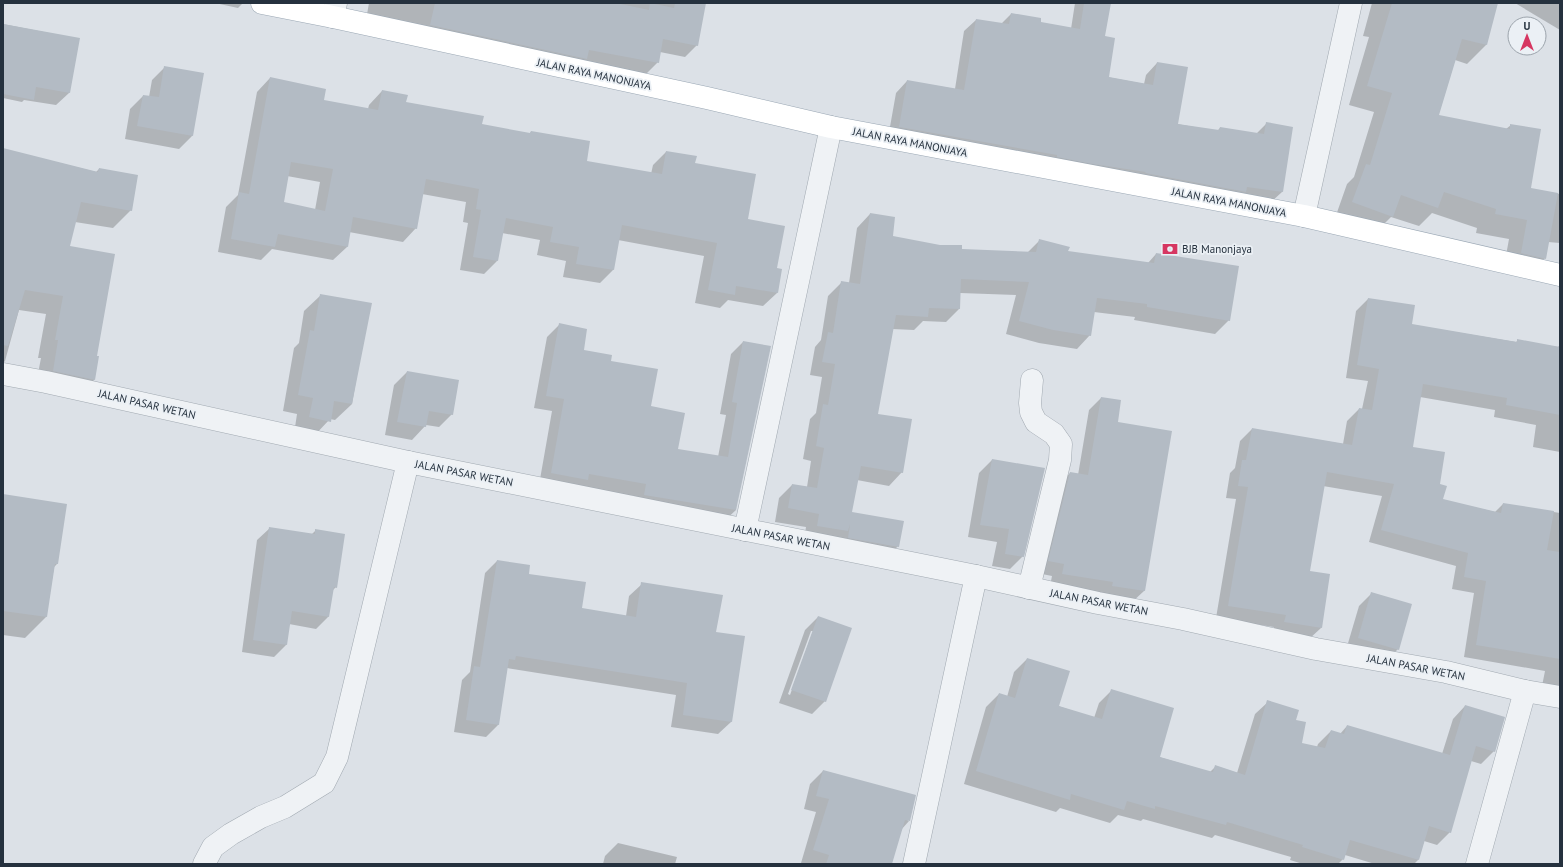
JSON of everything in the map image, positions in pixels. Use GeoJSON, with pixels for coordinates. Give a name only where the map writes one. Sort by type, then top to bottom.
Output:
{"type":"FeatureCollection","features":[{"type":"Feature","properties":{"kind":"main road","name":"JALAN RAYA MANONJAYA"},"geometry":{"type":"LineString","coordinates":[[262,3],[334,10],[831,127],[1304,216],[1560,275]]}},
{"type":"Feature","properties":{"kind":"street"},"geometry":{"type":"LineString","coordinates":[[1304,216],[1351,3]]}},
{"type":"Feature","properties":{"kind":"street"},"geometry":{"type":"LineString","coordinates":[[745,530],[831,127]]}},
{"type":"Feature","properties":{"kind":"street","name":"JALAN PASAR WETAN"},"geometry":{"type":"LineString","coordinates":[[3,374],[46,382],[408,462],[976,576],[1183,619],[1316,649],[1446,672],[1525,691],[1560,697]]}},
{"type":"Feature","properties":{"kind":"street"},"geometry":{"type":"LineString","coordinates":[[1029,588],[1060,460],[1062,444],[1054,434],[1036,422],[1030,403],[1032,380]]}},
{"type":"Feature","properties":{"kind":"street"},"geometry":{"type":"LineString","coordinates":[[204,864],[213,847],[231,834],[261,817],[285,807],[324,783],[337,757],[408,462]]}},
{"type":"Feature","properties":{"kind":"street"},"geometry":{"type":"LineString","coordinates":[[914,864],[976,576]]}},
{"type":"Feature","properties":{"kind":"street"},"geometry":{"type":"LineString","coordinates":[[1477,864],[1525,691]]}},
{"type":"Feature","properties":{"kind":"building"},"geometry":{"type":"Polygon","coordinates":[[[435,3],[616,3],[649,10],[650,3],[674,8],[675,3],[706,3],[698,46],[663,39],[659,63],[589,50],[587,59],[430,25],[435,3]]]}},
{"type":"Feature","properties":{"kind":"building"},"geometry":{"type":"Polygon","coordinates":[[[1084,3],[1111,3],[1105,36],[1115,38],[1109,77],[1153,85],[1157,62],[1188,67],[1178,124],[1219,130],[1220,127],[1264,134],[1266,122],[1293,127],[1283,192],[1247,187],[1246,192],[1145,173],[1146,172],[1057,157],[1057,155],[899,127],[907,80],[964,90],[976,19],[1009,24],[1011,13],[1041,18],[1041,22],[1080,29],[1084,3]]]}},
{"type":"Feature","properties":{"kind":"building"},"geometry":{"type":"Polygon","coordinates":[[[1392,3],[1498,3],[1487,45],[1462,39],[1439,115],[1510,129],[1510,124],[1541,129],[1531,188],[1558,193],[1546,259],[1521,253],[1527,220],[1495,214],[1496,209],[1444,192],[1438,208],[1401,195],[1393,217],[1352,202],[1366,164],[1370,165],[1392,93],[1367,86],[1392,3]]]}},
{"type":"Feature","properties":{"kind":"building"},"geometry":{"type":"Polygon","coordinates":[[[3,24],[80,38],[70,93],[36,87],[34,100],[3,94],[3,24]]]}},
{"type":"Feature","properties":{"kind":"building"},"geometry":{"type":"Polygon","coordinates":[[[164,66],[204,73],[193,136],[137,126],[143,95],[159,97],[164,66]]]}},
{"type":"Feature","properties":{"kind":"building"},"geometry":{"type":"Polygon","coordinates":[[[270,77],[326,89],[324,100],[378,110],[382,90],[408,95],[406,102],[484,116],[482,124],[530,133],[531,131],[590,141],[587,161],[662,174],[666,151],[697,156],[695,163],[756,174],[748,219],[785,226],[777,268],[782,269],[778,293],[736,286],[735,295],[708,290],[717,243],[622,225],[614,270],[576,264],[579,247],[550,242],[553,227],[506,218],[498,261],[473,257],[481,210],[476,209],[479,189],[426,179],[417,229],[353,217],[348,247],[278,234],[275,247],[231,239],[239,192],[249,194],[270,77]],[[291,162],[284,202],[325,211],[333,169],[291,162]]]}},
{"type":"Feature","properties":{"kind":"building"},"geometry":{"type":"Polygon","coordinates":[[[3,148],[98,172],[99,168],[138,175],[132,211],[81,202],[70,246],[115,254],[97,356],[99,356],[95,380],[53,371],[58,340],[55,340],[63,296],[25,290],[8,346],[3,345],[3,148]]]}},
{"type":"Feature","properties":{"kind":"building"},"geometry":{"type":"Polygon","coordinates":[[[870,213],[895,217],[893,236],[940,245],[962,245],[962,249],[1036,252],[1039,239],[1070,247],[1068,251],[1154,263],[1156,253],[1239,266],[1230,321],[1147,307],[1147,304],[1097,298],[1091,336],[1053,330],[1019,321],[1029,282],[961,279],[960,309],[929,308],[928,317],[896,315],[878,414],[912,419],[903,473],[861,466],[852,512],[904,521],[899,547],[848,538],[850,524],[848,531],[817,526],[819,514],[788,508],[792,484],[817,488],[824,448],[816,446],[823,404],[828,405],[835,364],[822,362],[828,332],[833,333],[841,281],[860,284],[870,213]]]}},
{"type":"Feature","properties":{"kind":"building"},"geometry":{"type":"Polygon","coordinates":[[[320,294],[372,303],[352,404],[334,401],[331,422],[309,417],[313,398],[298,395],[310,330],[314,331],[320,294]]]}},
{"type":"Feature","properties":{"kind":"building"},"geometry":{"type":"Polygon","coordinates":[[[1368,298],[1415,305],[1412,324],[1517,342],[1517,339],[1560,347],[1560,415],[1506,405],[1507,398],[1423,384],[1413,447],[1445,452],[1440,484],[1447,486],[1443,499],[1501,513],[1503,503],[1554,511],[1547,550],[1560,552],[1560,659],[1476,645],[1486,581],[1464,577],[1468,553],[1381,530],[1394,484],[1327,472],[1310,571],[1330,574],[1322,628],[1284,622],[1286,615],[1228,606],[1248,487],[1238,486],[1242,460],[1246,460],[1252,428],[1352,445],[1359,408],[1372,410],[1379,369],[1357,365],[1368,298]]]}},
{"type":"Feature","properties":{"kind":"building"},"geometry":{"type":"Polygon","coordinates":[[[559,323],[587,329],[584,350],[612,355],[611,361],[658,369],[651,406],[685,413],[678,449],[728,457],[737,403],[732,402],[743,341],[771,346],[736,510],[644,495],[646,484],[589,474],[588,480],[551,473],[564,399],[546,396],[559,323]]]}},
{"type":"Feature","properties":{"kind":"building"},"geometry":{"type":"Polygon","coordinates":[[[407,371],[459,380],[453,415],[429,411],[426,427],[397,422],[407,371]]]}},
{"type":"Feature","properties":{"kind":"building"},"geometry":{"type":"Polygon","coordinates":[[[1101,397],[1121,400],[1118,422],[1172,431],[1145,591],[1112,586],[1113,582],[1062,574],[1064,564],[1048,561],[1070,472],[1088,475],[1101,397]]]}},
{"type":"Feature","properties":{"kind":"building"},"geometry":{"type":"Polygon","coordinates":[[[992,459],[1045,468],[1024,557],[1005,554],[1009,529],[980,525],[992,459]]]}},
{"type":"Feature","properties":{"kind":"building"},"geometry":{"type":"Polygon","coordinates":[[[3,494],[67,504],[58,564],[55,564],[47,617],[3,611],[3,494]]]}},
{"type":"Feature","properties":{"kind":"building"},"geometry":{"type":"Polygon","coordinates":[[[269,527],[315,534],[315,529],[345,534],[337,588],[334,587],[329,617],[292,611],[287,645],[253,640],[269,527]]]}},
{"type":"Feature","properties":{"kind":"building"},"geometry":{"type":"Polygon","coordinates":[[[497,560],[530,565],[529,574],[586,582],[582,608],[636,617],[641,582],[723,595],[716,632],[745,636],[732,722],[683,715],[687,683],[516,656],[515,660],[509,659],[499,725],[466,720],[474,666],[480,667],[497,560]]]}},
{"type":"Feature","properties":{"kind":"building"},"geometry":{"type":"Polygon","coordinates":[[[1371,592],[1412,604],[1399,650],[1358,638],[1371,592]]]}},
{"type":"Feature","properties":{"kind":"building"},"geometry":{"type":"Polygon","coordinates":[[[818,616],[852,628],[826,702],[791,690],[818,616]]]}},
{"type":"Feature","properties":{"kind":"building"},"geometry":{"type":"Polygon","coordinates":[[[1027,658],[1070,671],[1059,706],[1102,719],[1111,689],[1174,708],[1160,757],[1213,772],[1215,765],[1245,775],[1267,700],[1299,710],[1296,720],[1306,722],[1302,743],[1325,748],[1331,730],[1344,734],[1347,725],[1450,755],[1465,705],[1505,717],[1495,752],[1476,746],[1451,833],[1429,826],[1419,860],[1350,840],[1344,860],[1302,847],[1303,845],[1227,822],[1226,825],[1155,806],[1155,809],[1127,801],[1124,810],[1071,794],[1070,800],[976,771],[999,693],[1015,698],[1027,658]]]}},
{"type":"Feature","properties":{"kind":"building"},"geometry":{"type":"Polygon","coordinates":[[[823,770],[916,795],[910,821],[905,820],[892,864],[826,864],[829,855],[813,850],[829,799],[816,796],[823,770]]]}},
{"type":"Feature","properties":{"kind":"place","name":"BJB Manonjaya"},"geometry":{"type":"Point","coordinates":[1170,249]}}]}
